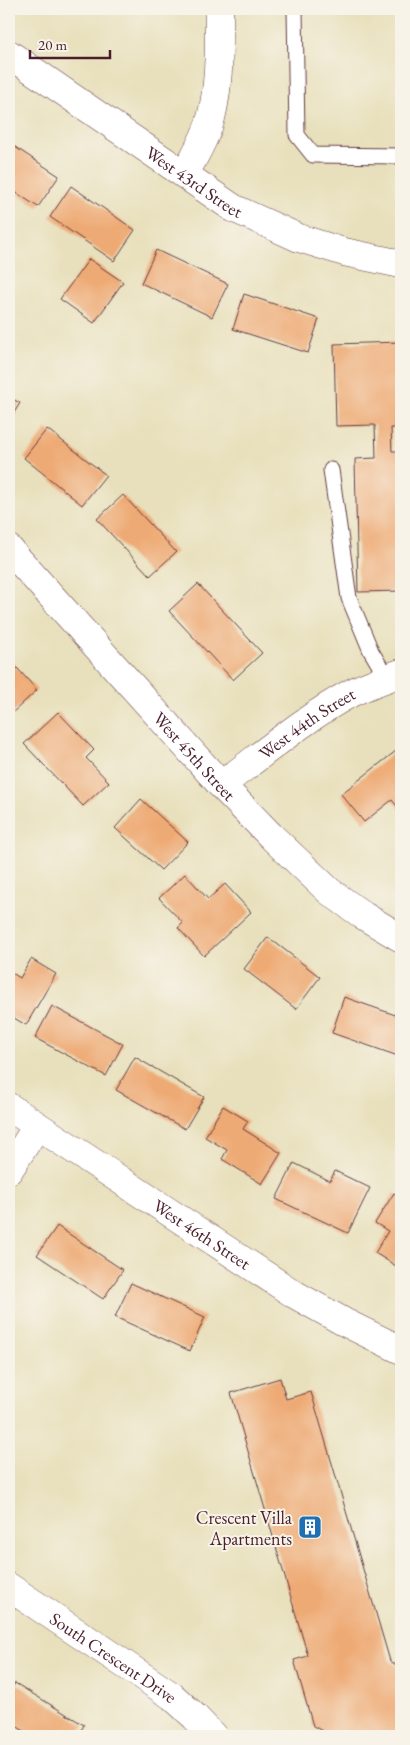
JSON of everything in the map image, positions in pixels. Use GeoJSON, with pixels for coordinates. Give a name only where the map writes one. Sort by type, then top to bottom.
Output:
{"type":"FeatureCollection","features":[{"type":"Feature","properties":{"kind":"street"},"geometry":{"type":"LineString","coordinates":[[185,174],[203,141],[211,119],[216,95],[218,9]]}},
{"type":"Feature","properties":{"kind":"street","name":"West 43rd Street"},"geometry":{"type":"LineString","coordinates":[[9,54],[233,208],[299,238],[344,252],[401,264]]}},
{"type":"Feature","properties":{"kind":"street","name":"West 45th Street"},"geometry":{"type":"LineString","coordinates":[[9,549],[221,785],[329,890],[364,916],[401,938]]}},
{"type":"Feature","properties":{"kind":"street","name":"West 44th Street"},"geometry":{"type":"LineString","coordinates":[[221,785],[305,722],[350,694],[394,675]]}},
{"type":"Feature","properties":{"kind":"street","name":"West 46th Street"},"geometry":{"type":"LineString","coordinates":[[9,1107],[294,1294],[344,1322],[401,1350]]}},
{"type":"Feature","properties":{"kind":"street"},"geometry":{"type":"LineString","coordinates":[[9,1170],[37,1126]]}},
{"type":"Feature","properties":{"kind":"street","name":"South Crescent Drive"},"geometry":{"type":"LineString","coordinates":[[9,1587],[172,1696],[213,1736]]}},
{"type":"Feature","properties":{"kind":"lane"},"geometry":{"type":"LineString","coordinates":[[295,9],[297,135],[314,154],[401,156]]}},
{"type":"Feature","properties":{"kind":"lane"},"geometry":{"type":"LineString","coordinates":[[331,470],[349,598],[371,651],[394,675]]}},
{"type":"Feature","properties":{"kind":"building"},"geometry":{"type":"Polygon","coordinates":[[[9,143],[59,176],[38,207],[9,188],[9,143]]]}},
{"type":"Feature","properties":{"kind":"building"},"geometry":{"type":"Polygon","coordinates":[[[71,186],[135,230],[114,261],[50,217],[71,186]]]}},
{"type":"Feature","properties":{"kind":"building"},"geometry":{"type":"Polygon","coordinates":[[[156,250],[228,284],[212,317],[141,283],[156,250]]]}},
{"type":"Feature","properties":{"kind":"building"},"geometry":{"type":"Polygon","coordinates":[[[89,259],[123,282],[94,323],[60,299],[89,259]]]}},
{"type":"Feature","properties":{"kind":"building"},"geometry":{"type":"Polygon","coordinates":[[[244,294],[319,319],[308,353],[233,329],[244,294]]]}},
{"type":"Feature","properties":{"kind":"building"},"geometry":{"type":"Polygon","coordinates":[[[401,342],[401,428],[391,428],[392,451],[401,451],[401,591],[358,592],[355,459],[376,458],[375,425],[336,426],[334,344],[401,342]]]}},
{"type":"Feature","properties":{"kind":"building"},"geometry":{"type":"Polygon","coordinates":[[[9,397],[20,403],[9,421],[9,397]]]}},
{"type":"Feature","properties":{"kind":"building"},"geometry":{"type":"Polygon","coordinates":[[[47,429],[106,475],[82,505],[24,458],[47,429]]]}},
{"type":"Feature","properties":{"kind":"building"},"geometry":{"type":"Polygon","coordinates":[[[123,495],[176,552],[150,576],[97,519],[123,495]]]}},
{"type":"Feature","properties":{"kind":"building"},"geometry":{"type":"Polygon","coordinates":[[[198,584],[262,653],[233,680],[169,611],[198,584]]]}},
{"type":"Feature","properties":{"kind":"building"},"geometry":{"type":"Polygon","coordinates":[[[9,659],[37,690],[11,714],[9,711],[9,659]]]}},
{"type":"Feature","properties":{"kind":"building"},"geometry":{"type":"Polygon","coordinates":[[[58,712],[94,750],[86,758],[109,782],[83,806],[24,744],[58,712]]]}},
{"type":"Feature","properties":{"kind":"building"},"geometry":{"type":"Polygon","coordinates":[[[401,747],[401,811],[392,800],[364,822],[341,794],[401,747]]]}},
{"type":"Feature","properties":{"kind":"building"},"geometry":{"type":"Polygon","coordinates":[[[141,799],[188,842],[161,870],[115,828],[141,799]]]}},
{"type":"Feature","properties":{"kind":"building"},"geometry":{"type":"Polygon","coordinates":[[[185,874],[208,899],[225,884],[251,912],[204,956],[178,928],[183,923],[159,898],[185,874]]]}},
{"type":"Feature","properties":{"kind":"building"},"geometry":{"type":"Polygon","coordinates":[[[268,937],[320,977],[296,1009],[244,969],[268,937]]]}},
{"type":"Feature","properties":{"kind":"building"},"geometry":{"type":"Polygon","coordinates":[[[31,959],[56,974],[26,1025],[9,1015],[9,971],[20,978],[31,959]]]}},
{"type":"Feature","properties":{"kind":"building"},"geometry":{"type":"Polygon","coordinates":[[[344,997],[401,1017],[401,1057],[332,1033],[344,997]]]}},
{"type":"Feature","properties":{"kind":"building"},"geometry":{"type":"Polygon","coordinates":[[[52,1006],[123,1044],[106,1076],[35,1038],[52,1006]]]}},
{"type":"Feature","properties":{"kind":"building"},"geometry":{"type":"Polygon","coordinates":[[[135,1057],[204,1097],[185,1129],[116,1090],[135,1057]]]}},
{"type":"Feature","properties":{"kind":"building"},"geometry":{"type":"Polygon","coordinates":[[[223,1106],[248,1121],[243,1129],[281,1153],[262,1184],[222,1159],[227,1150],[205,1137],[223,1106]]]}},
{"type":"Feature","properties":{"kind":"building"},"geometry":{"type":"Polygon","coordinates":[[[294,1163],[330,1181],[335,1171],[370,1188],[348,1233],[276,1199],[294,1163]]]}},
{"type":"Feature","properties":{"kind":"building"},"geometry":{"type":"Polygon","coordinates":[[[394,1193],[401,1197],[401,1269],[375,1253],[388,1231],[375,1223],[394,1193]]]}},
{"type":"Feature","properties":{"kind":"building"},"geometry":{"type":"Polygon","coordinates":[[[57,1226],[123,1270],[103,1299],[37,1255],[57,1226]]]}},
{"type":"Feature","properties":{"kind":"building"},"geometry":{"type":"Polygon","coordinates":[[[131,1283],[205,1317],[190,1351],[115,1317],[131,1283]]]}},
{"type":"Feature","properties":{"kind":"building","name":"Crescent Villa Apartments"},"geometry":{"type":"Polygon","coordinates":[[[280,1378],[286,1399],[311,1392],[390,1661],[401,1668],[401,1736],[332,1736],[313,1726],[294,1660],[308,1656],[231,1393],[280,1378]]]}},
{"type":"Feature","properties":{"kind":"building"},"geometry":{"type":"Polygon","coordinates":[[[15,1683],[84,1725],[78,1736],[23,1736],[26,1732],[9,1722],[9,1693],[15,1683]]]}},
{"type":"Feature","properties":{"kind":"place","name":"Crescent Villa Apartments"},"geometry":{"type":"Point","coordinates":[310,1527]}}]}
